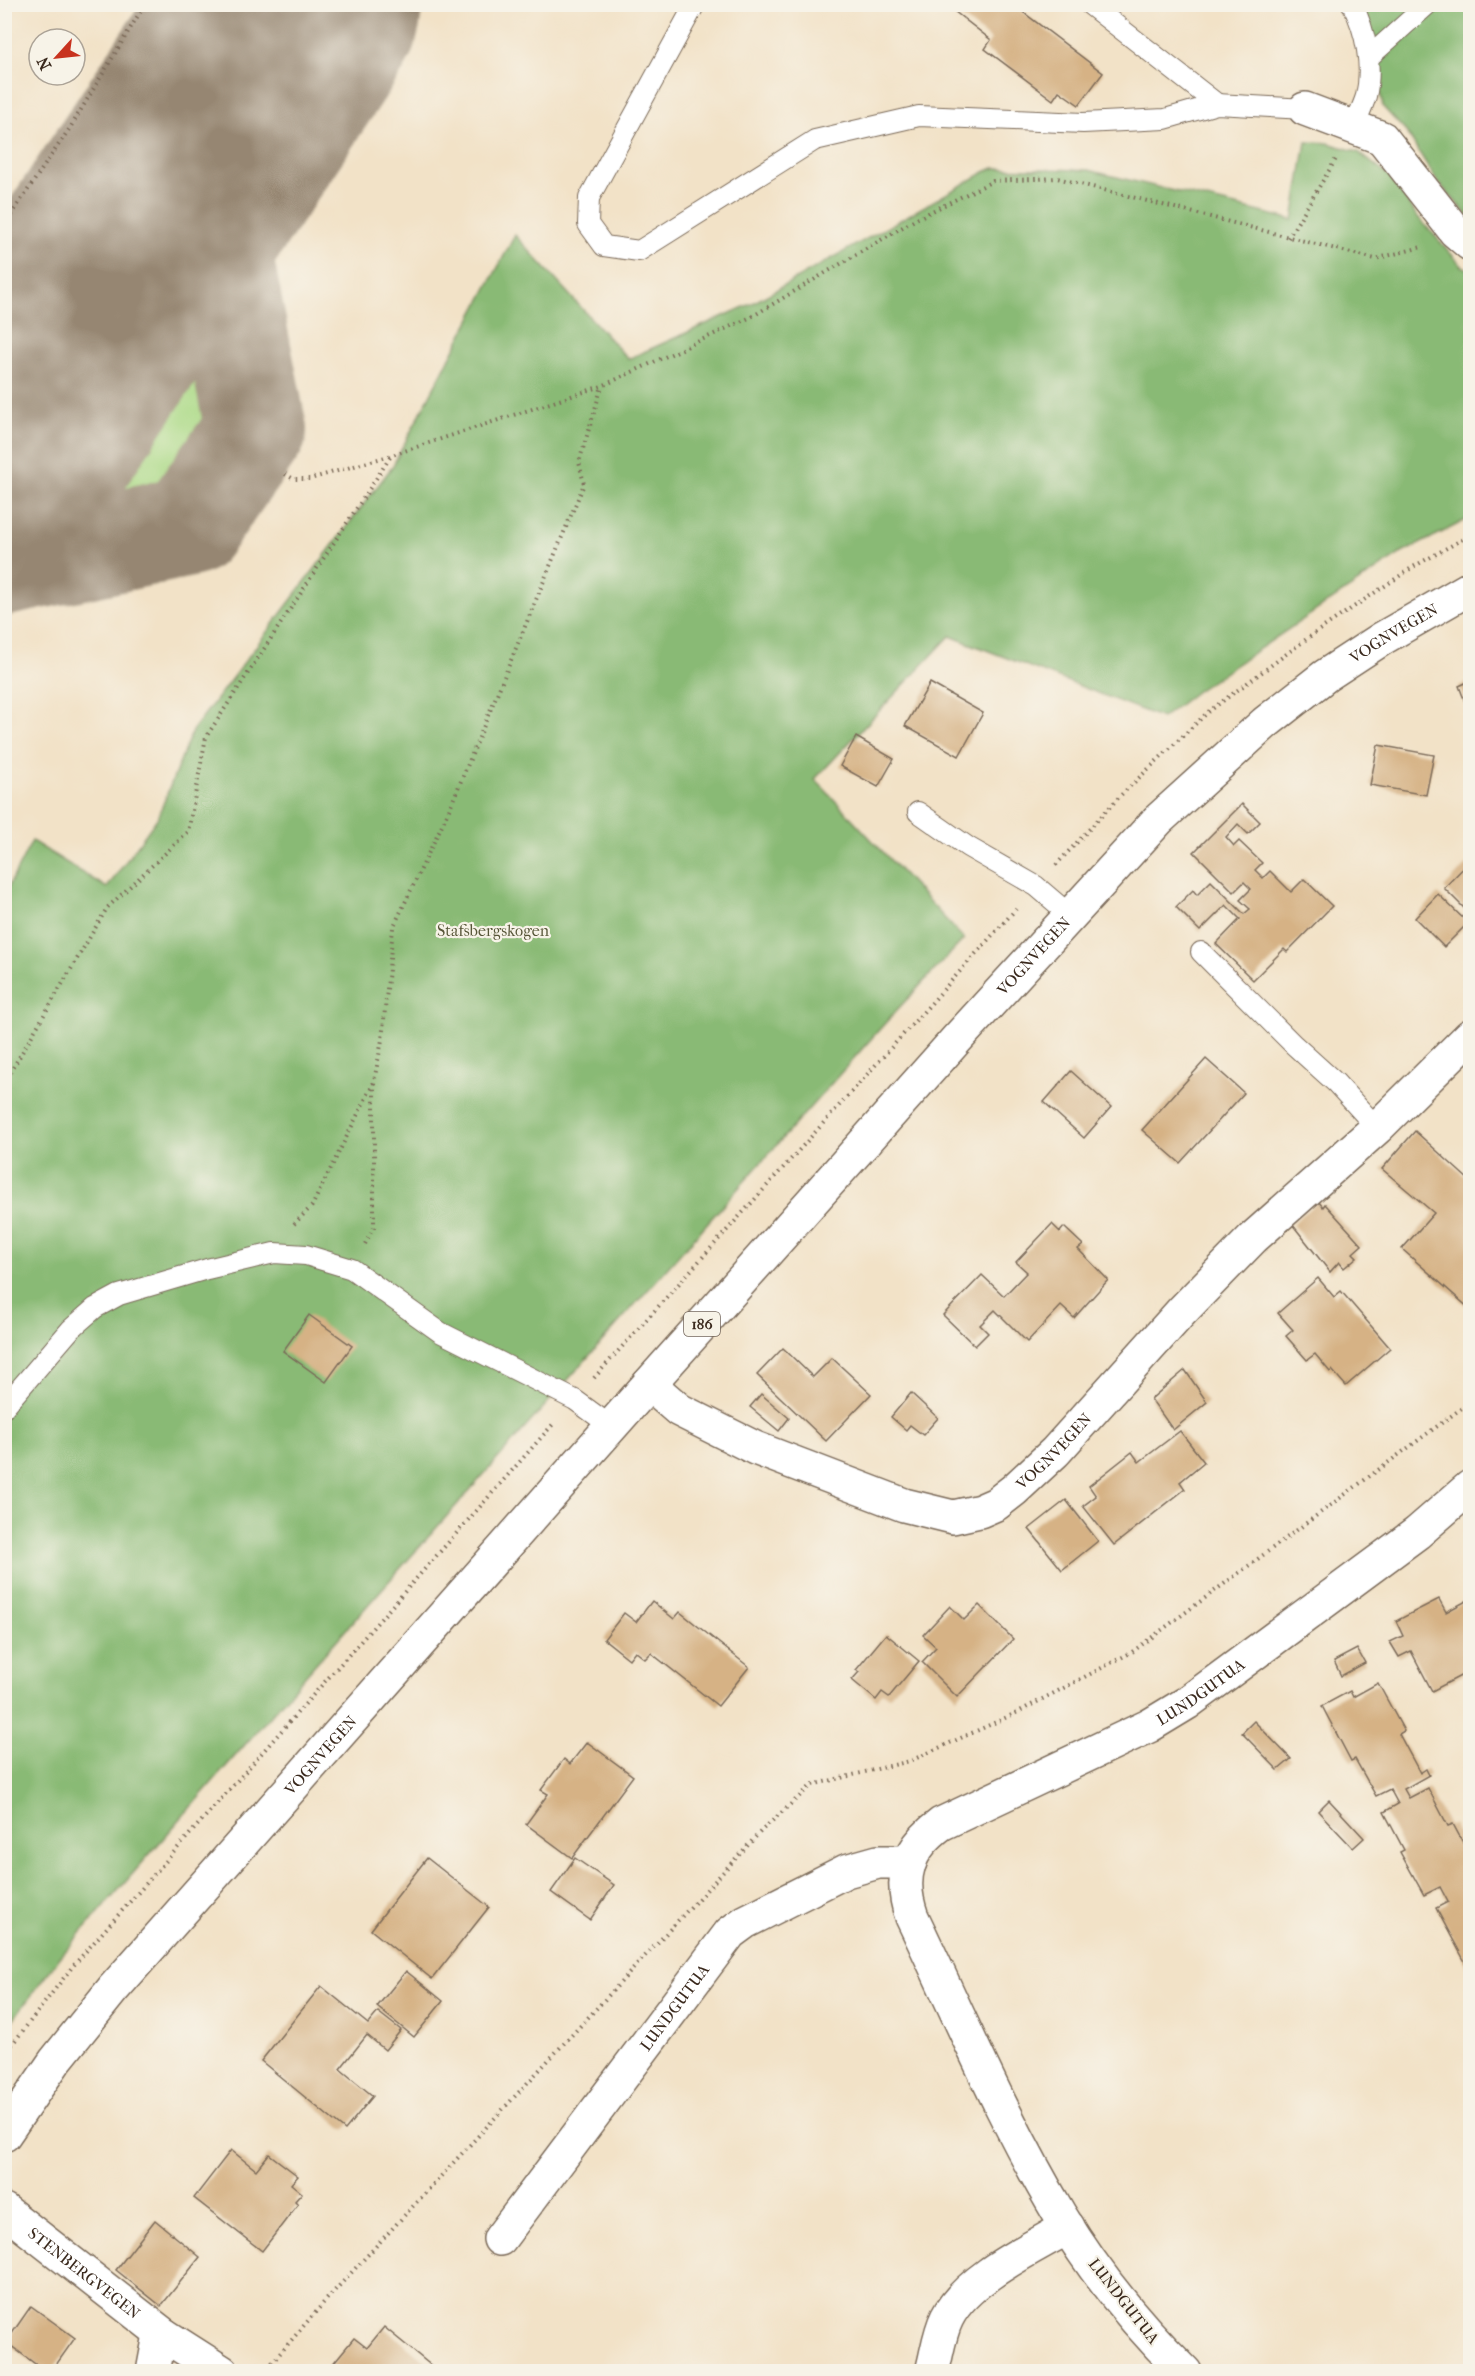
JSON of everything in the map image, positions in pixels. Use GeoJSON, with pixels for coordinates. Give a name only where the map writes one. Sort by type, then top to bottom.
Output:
{"type":"FeatureCollection","features":[{"type":"Feature","properties":{"kind":"street"},"geometry":{"type":"LineString","coordinates":[[1305,109],[1382,138],[1463,238]]}},
{"type":"Feature","properties":{"kind":"street","name":"VOGNVEGEN"},"geometry":{"type":"LineString","coordinates":[[4,2136],[55,2061],[113,1989],[649,1384],[1158,820],[1265,723],[1325,676],[1383,638],[1470,588]]}},
{"type":"Feature","properties":{"kind":"street","name":"VOGNVEGEN"},"geometry":{"type":"LineString","coordinates":[[649,1384],[679,1410],[766,1452],[904,1505],[953,1517],[980,1511],[996,1504],[1014,1490],[1055,1452],[1182,1311],[1245,1246],[1377,1128],[1470,1036]]}},
{"type":"Feature","properties":{"kind":"street","name":"LUNDGUTUA"},"geometry":{"type":"LineString","coordinates":[[1185,2372],[1127,2310],[1068,2227],[1013,2127],[912,1917],[905,1889],[906,1873],[918,1845],[941,1824],[1149,1726],[1187,1703],[1418,1533],[1470,1487]]}},
{"type":"Feature","properties":{"kind":"street","name":"LUNDGUTUA"},"geometry":{"type":"LineString","coordinates":[[500,2239],[730,1933],[745,1922],[846,1871],[878,1862],[910,1862]]}},
{"type":"Feature","properties":{"kind":"street","name":"STENBERGVEGEN"},"geometry":{"type":"LineString","coordinates":[[4,2210],[164,2335],[222,2372]]}},
{"type":"Feature","properties":{"kind":"street"},"geometry":{"type":"LineString","coordinates":[[932,2372],[946,2319],[955,2304],[970,2289],[999,2269],[1068,2227]]}},
{"type":"Feature","properties":{"kind":"street"},"geometry":{"type":"LineString","coordinates":[[153,2372],[159,2340],[164,2335]]}},
{"type":"Feature","properties":{"kind":"lane"},"geometry":{"type":"LineString","coordinates":[[695,4],[589,198],[588,224],[604,246],[639,251],[815,140],[919,116],[1083,123],[1165,119],[1217,104],[1305,109]]}},
{"type":"Feature","properties":{"kind":"lane"},"geometry":{"type":"LineString","coordinates":[[1089,4],[1217,104]]}},
{"type":"Feature","properties":{"kind":"lane"},"geometry":{"type":"LineString","coordinates":[[1352,4],[1358,16],[1369,57],[1366,94],[1354,126]]}},
{"type":"Feature","properties":{"kind":"lane"},"geometry":{"type":"LineString","coordinates":[[1369,57],[1428,4]]}},
{"type":"Feature","properties":{"kind":"lane"},"geometry":{"type":"LineString","coordinates":[[918,813],[968,847],[1036,886],[1070,915]]}},
{"type":"Feature","properties":{"kind":"lane"},"geometry":{"type":"LineString","coordinates":[[1201,952],[1294,1045],[1336,1083],[1377,1128]]}},
{"type":"Feature","properties":{"kind":"lane"},"geometry":{"type":"LineString","coordinates":[[4,1407],[71,1329],[94,1308],[119,1295],[207,1269],[274,1253],[306,1255],[352,1269],[440,1332],[575,1400],[612,1427]]}},
{"type":"Feature","properties":{"kind":"path"},"geometry":{"type":"LineString","coordinates":[[4,225],[70,128],[145,4]]}},
{"type":"Feature","properties":{"kind":"path"},"geometry":{"type":"LineString","coordinates":[[1288,238],[1329,173],[1354,126]]}},
{"type":"Feature","properties":{"kind":"path"},"geometry":{"type":"LineString","coordinates":[[285,474],[294,479],[310,479],[392,456],[602,386],[752,317],[918,218],[993,181],[1058,178],[1288,238],[1376,258],[1463,238]]}},
{"type":"Feature","properties":{"kind":"path"},"geometry":{"type":"LineString","coordinates":[[352,1269],[374,1227],[374,1081],[382,1040],[393,928],[449,810],[584,484],[579,462],[602,386]]}},
{"type":"Feature","properties":{"kind":"path"},"geometry":{"type":"LineString","coordinates":[[4,1083],[107,908],[188,832],[206,737],[392,456]]}},
{"type":"Feature","properties":{"kind":"path"},"geometry":{"type":"LineString","coordinates":[[274,1253],[276,1242],[312,1206],[374,1081]]}},
{"type":"Feature","properties":{"kind":"green space"},"geometry":{"type":"Polygon","coordinates":[[[1360,5],[1470,5],[1470,218],[1437,181],[1407,133],[1383,107],[1370,35],[1360,5]]]}},
{"type":"Feature","properties":{"kind":"green space","name":"Stafsbergskogen"},"geometry":{"type":"Polygon","coordinates":[[[1306,142],[1328,143],[1358,152],[1390,177],[1417,216],[1462,266],[1470,270],[1470,518],[1400,554],[1197,691],[1162,718],[950,636],[815,779],[964,939],[895,1012],[310,1670],[61,1956],[5,2030],[4,895],[32,841],[107,888],[158,817],[192,731],[392,467],[515,235],[628,359],[753,303],[992,168],[1088,170],[1293,220],[1306,142]]]}},
{"type":"Feature","properties":{"kind":"green space"},"geometry":{"type":"Polygon","coordinates":[[[193,207],[235,406],[162,514],[5,547],[5,486],[193,207]]]}},
{"type":"Feature","properties":{"kind":"building"},"geometry":{"type":"Polygon","coordinates":[[[945,4],[1023,4],[1019,9],[1103,73],[1079,105],[1059,91],[1053,100],[985,49],[991,40],[945,4]]]}},
{"type":"Feature","properties":{"kind":"building"},"geometry":{"type":"Polygon","coordinates":[[[1470,681],[1470,715],[1459,686],[1470,681]]]}},
{"type":"Feature","properties":{"kind":"building"},"geometry":{"type":"Polygon","coordinates":[[[930,683],[983,713],[959,756],[905,726],[930,683]]]}},
{"type":"Feature","properties":{"kind":"building"},"geometry":{"type":"Polygon","coordinates":[[[856,737],[894,759],[878,787],[840,766],[856,737]]]}},
{"type":"Feature","properties":{"kind":"building"},"geometry":{"type":"Polygon","coordinates":[[[1378,745],[1434,755],[1426,795],[1370,785],[1378,745]]]}},
{"type":"Feature","properties":{"kind":"building"},"geometry":{"type":"Polygon","coordinates":[[[1242,804],[1260,822],[1248,834],[1238,824],[1226,837],[1234,846],[1239,841],[1262,863],[1255,870],[1263,878],[1270,871],[1291,892],[1304,879],[1332,906],[1287,952],[1284,949],[1253,980],[1216,944],[1240,919],[1226,905],[1200,931],[1176,907],[1193,890],[1197,895],[1211,881],[1244,914],[1250,909],[1240,900],[1251,889],[1244,882],[1234,892],[1194,852],[1242,804]]]}},
{"type":"Feature","properties":{"kind":"building"},"geometry":{"type":"Polygon","coordinates":[[[1470,861],[1470,914],[1444,888],[1470,861]]]}},
{"type":"Feature","properties":{"kind":"building"},"geometry":{"type":"Polygon","coordinates":[[[1438,894],[1468,923],[1444,947],[1415,918],[1438,894]]]}},
{"type":"Feature","properties":{"kind":"building"},"geometry":{"type":"Polygon","coordinates":[[[1206,1059],[1244,1093],[1180,1163],[1142,1130],[1206,1059]]]}},
{"type":"Feature","properties":{"kind":"building"},"geometry":{"type":"Polygon","coordinates":[[[1071,1071],[1111,1107],[1084,1138],[1044,1102],[1071,1071]]]}},
{"type":"Feature","properties":{"kind":"building"},"geometry":{"type":"Polygon","coordinates":[[[1415,1131],[1470,1181],[1470,1309],[1402,1249],[1434,1213],[1382,1169],[1415,1131]]]}},
{"type":"Feature","properties":{"kind":"building"},"geometry":{"type":"Polygon","coordinates":[[[1318,1201],[1323,1207],[1325,1204],[1362,1245],[1353,1253],[1357,1257],[1344,1268],[1339,1262],[1330,1272],[1292,1224],[1318,1201]]]}},
{"type":"Feature","properties":{"kind":"building"},"geometry":{"type":"Polygon","coordinates":[[[1052,1224],[1060,1232],[1064,1227],[1083,1245],[1078,1249],[1108,1280],[1074,1318],[1061,1306],[1027,1342],[995,1310],[980,1325],[988,1333],[975,1346],[943,1315],[982,1275],[1004,1296],[1027,1272],[1016,1262],[1052,1224]]]}},
{"type":"Feature","properties":{"kind":"building"},"geometry":{"type":"Polygon","coordinates":[[[1318,1278],[1334,1297],[1341,1291],[1390,1348],[1346,1386],[1315,1354],[1307,1360],[1286,1336],[1293,1330],[1278,1313],[1318,1278]]]}},
{"type":"Feature","properties":{"kind":"building"},"geometry":{"type":"Polygon","coordinates":[[[309,1315],[352,1346],[326,1382],[283,1351],[309,1315]]]}},
{"type":"Feature","properties":{"kind":"building"},"geometry":{"type":"Polygon","coordinates":[[[783,1348],[813,1377],[832,1358],[871,1394],[826,1441],[757,1375],[783,1348]]]}},
{"type":"Feature","properties":{"kind":"building"},"geometry":{"type":"Polygon","coordinates":[[[1185,1370],[1207,1402],[1173,1430],[1151,1399],[1185,1370]]]}},
{"type":"Feature","properties":{"kind":"building"},"geometry":{"type":"Polygon","coordinates":[[[911,1393],[938,1418],[923,1435],[910,1425],[906,1430],[891,1417],[911,1393]]]}},
{"type":"Feature","properties":{"kind":"building"},"geometry":{"type":"Polygon","coordinates":[[[761,1394],[789,1418],[779,1431],[750,1407],[761,1394]]]}},
{"type":"Feature","properties":{"kind":"building"},"geometry":{"type":"Polygon","coordinates":[[[1180,1431],[1204,1462],[1180,1482],[1185,1489],[1114,1545],[1083,1506],[1096,1496],[1089,1486],[1132,1452],[1139,1462],[1180,1431]]]}},
{"type":"Feature","properties":{"kind":"building"},"geometry":{"type":"Polygon","coordinates":[[[1066,1500],[1098,1541],[1062,1570],[1029,1529],[1066,1500]]]}},
{"type":"Feature","properties":{"kind":"building"},"geometry":{"type":"Polygon","coordinates":[[[1439,1599],[1446,1612],[1470,1599],[1470,1671],[1432,1691],[1411,1651],[1399,1657],[1390,1642],[1403,1636],[1396,1621],[1439,1599]]]}},
{"type":"Feature","properties":{"kind":"building"},"geometry":{"type":"Polygon","coordinates":[[[652,1601],[674,1619],[680,1612],[749,1667],[718,1706],[651,1653],[645,1659],[635,1651],[629,1659],[604,1639],[624,1613],[636,1622],[652,1601]]]}},
{"type":"Feature","properties":{"kind":"building"},"geometry":{"type":"Polygon","coordinates":[[[979,1605],[1013,1639],[957,1697],[922,1662],[936,1647],[923,1635],[950,1606],[964,1620],[979,1605]]]}},
{"type":"Feature","properties":{"kind":"building"},"geometry":{"type":"Polygon","coordinates":[[[886,1634],[919,1661],[889,1697],[882,1692],[876,1700],[852,1680],[859,1672],[856,1670],[886,1634]]]}},
{"type":"Feature","properties":{"kind":"building"},"geometry":{"type":"Polygon","coordinates":[[[1357,1649],[1365,1663],[1341,1676],[1334,1661],[1357,1649]]]}},
{"type":"Feature","properties":{"kind":"building"},"geometry":{"type":"Polygon","coordinates":[[[1378,1683],[1404,1731],[1399,1734],[1420,1773],[1426,1769],[1429,1775],[1404,1789],[1409,1798],[1428,1788],[1448,1826],[1453,1824],[1470,1856],[1470,1877],[1466,1880],[1470,1888],[1470,1971],[1436,1908],[1448,1902],[1440,1887],[1424,1895],[1400,1852],[1404,1850],[1384,1812],[1398,1804],[1390,1789],[1376,1796],[1355,1759],[1351,1761],[1322,1706],[1350,1691],[1353,1697],[1378,1683]]]}},
{"type":"Feature","properties":{"kind":"building"},"geometry":{"type":"Polygon","coordinates":[[[1254,1721],[1291,1759],[1278,1770],[1242,1733],[1254,1721]]]}},
{"type":"Feature","properties":{"kind":"building"},"geometry":{"type":"Polygon","coordinates":[[[587,1742],[633,1776],[572,1858],[526,1824],[548,1794],[541,1790],[564,1759],[570,1764],[587,1742]]]}},
{"type":"Feature","properties":{"kind":"building"},"geometry":{"type":"Polygon","coordinates":[[[1329,1800],[1364,1838],[1353,1848],[1318,1811],[1329,1800]]]}},
{"type":"Feature","properties":{"kind":"building"},"geometry":{"type":"Polygon","coordinates":[[[427,1858],[489,1907],[432,1979],[371,1930],[427,1858]]]}},
{"type":"Feature","properties":{"kind":"building"},"geometry":{"type":"Polygon","coordinates":[[[575,1858],[614,1885],[590,1920],[551,1892],[575,1858]]]}},
{"type":"Feature","properties":{"kind":"building"},"geometry":{"type":"Polygon","coordinates":[[[406,1971],[443,2001],[414,2037],[377,2007],[406,1971]]]}},
{"type":"Feature","properties":{"kind":"building"},"geometry":{"type":"Polygon","coordinates":[[[321,1986],[368,2024],[378,2012],[401,2030],[385,2050],[367,2035],[340,2069],[373,2096],[345,2130],[261,2061],[321,1986]]]}},
{"type":"Feature","properties":{"kind":"building"},"geometry":{"type":"Polygon","coordinates":[[[231,2150],[256,2170],[269,2154],[298,2176],[291,2184],[302,2193],[295,2201],[298,2204],[262,2251],[194,2198],[231,2150]]]}},
{"type":"Feature","properties":{"kind":"building"},"geometry":{"type":"Polygon","coordinates":[[[155,2220],[200,2257],[161,2306],[116,2270],[155,2220]]]}},
{"type":"Feature","properties":{"kind":"building"},"geometry":{"type":"Polygon","coordinates":[[[31,2306],[75,2338],[51,2372],[46,2372],[6,2342],[31,2306]]]}},
{"type":"Feature","properties":{"kind":"building"},"geometry":{"type":"Polygon","coordinates":[[[384,2327],[439,2372],[326,2372],[354,2338],[367,2348],[384,2327]]]}},
{"type":"Feature","properties":{"kind":"taxiway"},"geometry":{"type":"LineString","coordinates":[[4,565],[188,526],[256,430],[200,146]]}},
{"type":"Feature","properties":{"kind":"runway"},"geometry":{"type":"LineString","coordinates":[[4,439],[294,4]]}}]}
